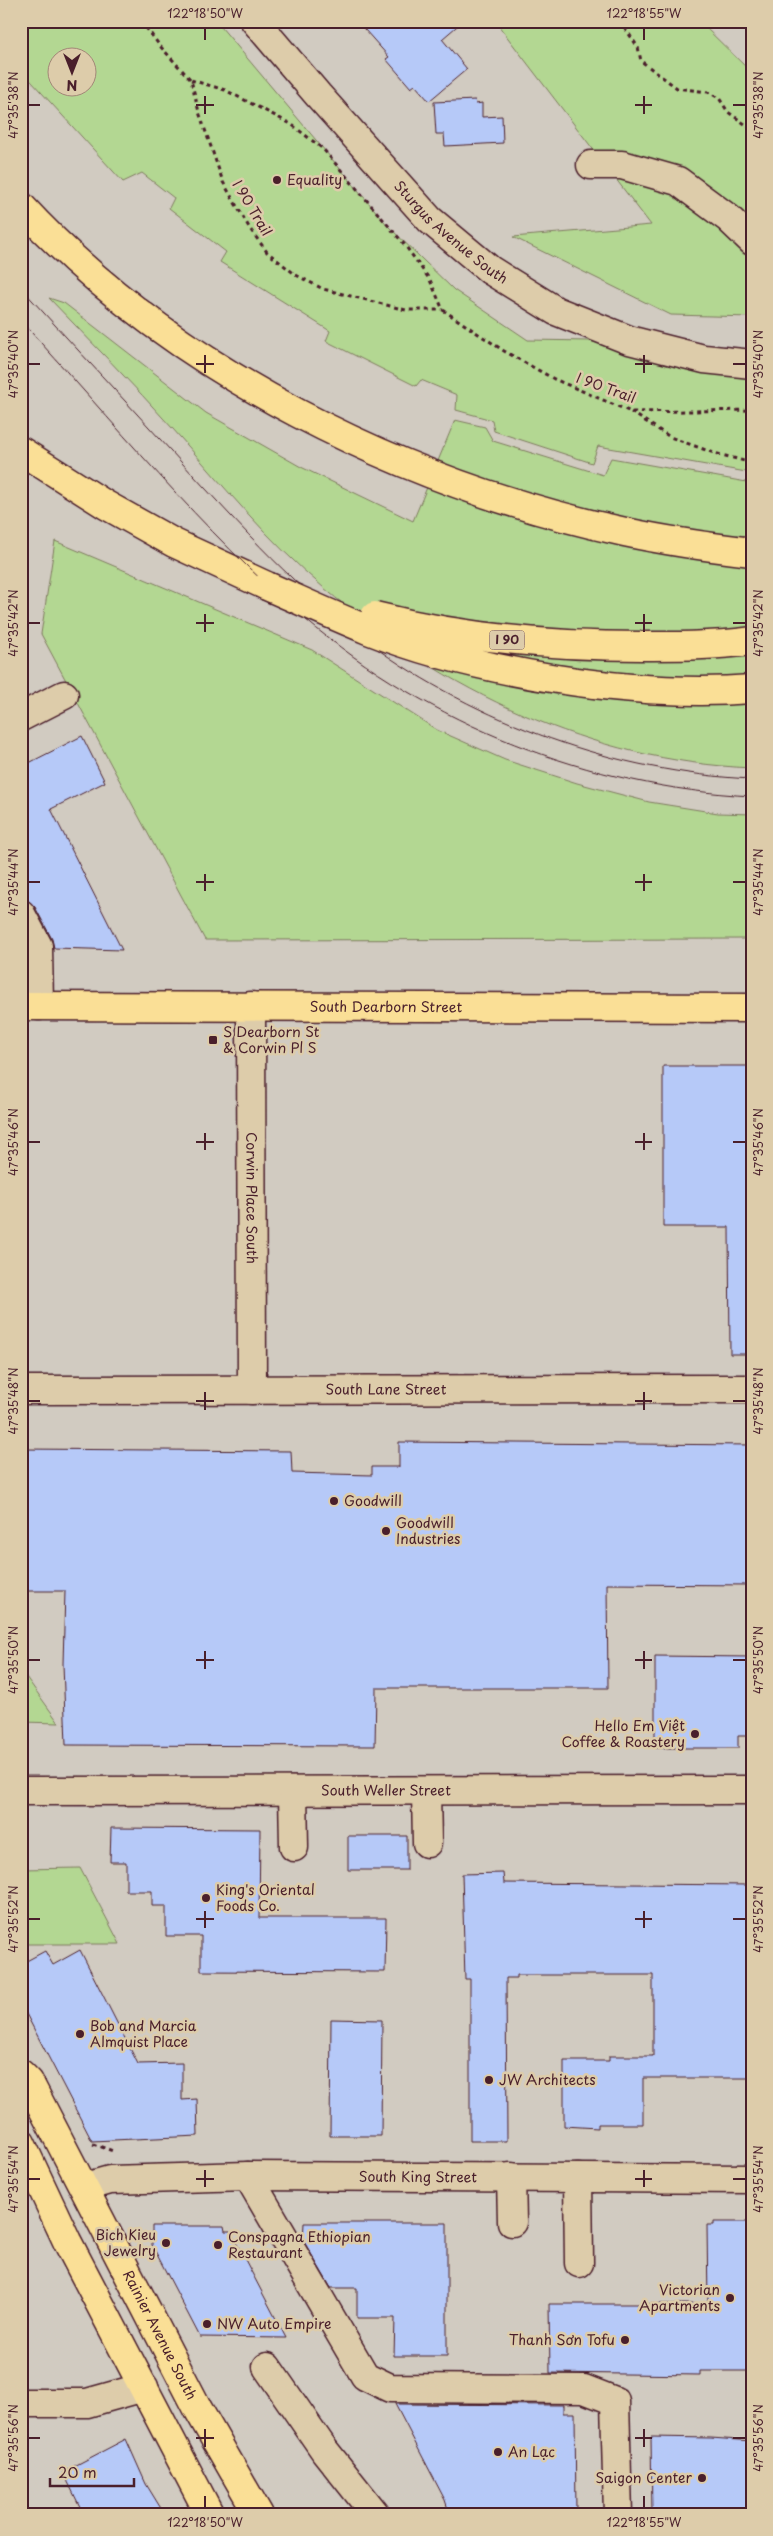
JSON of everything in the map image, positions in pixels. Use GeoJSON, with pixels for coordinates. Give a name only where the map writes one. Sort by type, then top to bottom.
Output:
{"type":"FeatureCollection","features":[{"type":"Feature","properties":{"kind":"main road"},"geometry":{"type":"LineString","coordinates":[[21,206],[51,238],[136,310],[240,382],[335,432],[405,463],[482,493],[568,518],[632,534],[752,552]]}},
{"type":"Feature","properties":{"kind":"main road","name":"I 90"},"geometry":{"type":"LineString","coordinates":[[21,451],[106,505],[174,543],[267,586],[387,619],[442,631],[499,640],[615,646],[676,646],[752,641]]}},
{"type":"Feature","properties":{"kind":"main road"},"geometry":{"type":"LineString","coordinates":[[267,586],[369,630],[472,662],[539,676],[598,684],[673,690],[752,689]]}},
{"type":"Feature","properties":{"kind":"main road","name":"South Dearborn Street"},"geometry":{"type":"LineString","coordinates":[[30,1006],[752,1008]]}},
{"type":"Feature","properties":{"kind":"main road","name":"Rainier Avenue South"},"geometry":{"type":"LineString","coordinates":[[21,2074],[29,2082],[85,2187],[115,2250],[198,2409],[259,2515]]}},
{"type":"Feature","properties":{"kind":"main road"},"geometry":{"type":"LineString","coordinates":[[21,2130],[33,2133],[60,2180],[85,2187]]}},
{"type":"Feature","properties":{"kind":"main road"},"geometry":{"type":"LineString","coordinates":[[21,2143],[29,2178],[144,2388],[210,2515]]}},
{"type":"Feature","properties":{"kind":"street","name":"Sturgus Avenue South"},"geometry":{"type":"LineString","coordinates":[[255,21],[318,95],[430,220],[490,270],[566,314],[629,340],[704,359],[752,364]]}},
{"type":"Feature","properties":{"kind":"street"},"geometry":{"type":"LineString","coordinates":[[591,164],[622,166],[678,181],[728,218],[752,241]]}},
{"type":"Feature","properties":{"kind":"street"},"geometry":{"type":"LineString","coordinates":[[21,717],[64,695]]}},
{"type":"Feature","properties":{"kind":"street"},"geometry":{"type":"LineString","coordinates":[[21,914],[38,946],[30,1006]]}},
{"type":"Feature","properties":{"kind":"street","name":"Corwin Place South"},"geometry":{"type":"LineString","coordinates":[[251,1006],[252,1390]]}},
{"type":"Feature","properties":{"kind":"street","name":"South Lane Street"},"geometry":{"type":"LineString","coordinates":[[21,1390],[752,1389]]}},
{"type":"Feature","properties":{"kind":"street","name":"South Weller Street"},"geometry":{"type":"LineString","coordinates":[[21,1791],[752,1790]]}},
{"type":"Feature","properties":{"kind":"street"},"geometry":{"type":"LineString","coordinates":[[293,1791],[294,1847]]}},
{"type":"Feature","properties":{"kind":"street"},"geometry":{"type":"LineString","coordinates":[[426,1791],[427,1843]]}},
{"type":"Feature","properties":{"kind":"street"},"geometry":{"type":"LineString","coordinates":[[248,2176],[364,2376],[390,2388],[584,2389],[616,2402],[618,2515]]}},
{"type":"Feature","properties":{"kind":"street","name":"South King Street"},"geometry":{"type":"LineString","coordinates":[[85,2187],[110,2180],[248,2176],[752,2179]]}},
{"type":"Feature","properties":{"kind":"street"},"geometry":{"type":"LineString","coordinates":[[511,2178],[512,2222]]}},
{"type":"Feature","properties":{"kind":"street"},"geometry":{"type":"LineString","coordinates":[[578,2178],[578,2263]]}},
{"type":"Feature","properties":{"kind":"street"},"geometry":{"type":"LineString","coordinates":[[267,2367],[325,2451],[376,2515]]}},
{"type":"Feature","properties":{"kind":"street"},"geometry":{"type":"LineString","coordinates":[[21,2404],[88,2403],[144,2388]]}},
{"type":"Feature","properties":{"kind":"path","name":"I 90 Trail"},"geometry":{"type":"LineString","coordinates":[[141,21],[160,46],[191,80],[199,112],[223,182],[250,229],[267,252],[296,275],[323,289],[406,310],[443,310],[504,351],[554,379],[631,412],[752,410]]}},
{"type":"Feature","properties":{"kind":"path"},"geometry":{"type":"LineString","coordinates":[[620,21],[638,47],[641,61],[677,88],[708,92],[719,98],[728,112],[752,129]]}},
{"type":"Feature","properties":{"kind":"path"},"geometry":{"type":"LineString","coordinates":[[191,80],[225,90],[291,124],[323,149],[409,251],[430,280],[443,310]]}},
{"type":"Feature","properties":{"kind":"path"},"geometry":{"type":"LineString","coordinates":[[631,412],[670,437],[714,453],[752,463]]}},
{"type":"Feature","properties":{"kind":"green space"},"geometry":{"type":"Polygon","coordinates":[[[21,21],[216,21],[389,227],[454,290],[528,340],[590,341],[682,368],[752,376],[752,473],[598,446],[592,463],[494,431],[492,420],[456,410],[457,395],[421,380],[416,386],[326,341],[330,331],[220,262],[226,252],[169,208],[174,198],[142,173],[123,182],[21,70],[21,56],[26,50],[21,43],[21,21]]]}},
{"type":"Feature","properties":{"kind":"green space"},"geometry":{"type":"Polygon","coordinates":[[[495,21],[699,21],[752,73],[752,317],[671,315],[513,237],[651,225],[495,21]]]}},
{"type":"Feature","properties":{"kind":"green space"},"geometry":{"type":"Polygon","coordinates":[[[49,298],[64,303],[206,413],[301,467],[413,521],[455,420],[485,427],[493,441],[603,475],[611,458],[752,483],[752,768],[692,763],[634,752],[578,735],[523,714],[470,689],[420,659],[371,625],[303,570],[246,511],[143,396],[49,298]]]}},
{"type":"Feature","properties":{"kind":"green space"},"geometry":{"type":"Polygon","coordinates":[[[55,541],[312,650],[437,730],[505,760],[577,783],[649,802],[718,813],[752,814],[752,939],[205,940],[41,634],[55,541]]]}},
{"type":"Feature","properties":{"kind":"green space"},"geometry":{"type":"Polygon","coordinates":[[[21,1670],[59,1723],[21,1722],[21,1670]]]}},
{"type":"Feature","properties":{"kind":"green space"},"geometry":{"type":"Polygon","coordinates":[[[80,1868],[120,1944],[21,1944],[21,1869],[80,1868]]]}},
{"type":"Feature","properties":{"kind":"building"},"geometry":{"type":"Polygon","coordinates":[[[357,21],[463,21],[442,39],[467,69],[429,101],[415,85],[411,88],[386,59],[389,57],[357,21]]]}},
{"type":"Feature","properties":{"kind":"building"},"geometry":{"type":"Polygon","coordinates":[[[475,100],[476,104],[482,103],[482,117],[502,116],[503,143],[445,146],[444,134],[436,134],[434,102],[475,100]]]}},
{"type":"Feature","properties":{"kind":"building"},"geometry":{"type":"Polygon","coordinates":[[[82,736],[105,782],[51,809],[122,950],[54,948],[52,939],[35,907],[29,901],[21,898],[21,767],[82,736]]]}},
{"type":"Feature","properties":{"kind":"building"},"geometry":{"type":"Polygon","coordinates":[[[663,1066],[752,1066],[752,1354],[730,1354],[729,1227],[663,1227],[663,1066]]]}},
{"type":"Feature","properties":{"kind":"building","name":"Goodwill Industries"},"geometry":{"type":"Polygon","coordinates":[[[399,1442],[752,1445],[752,1585],[607,1584],[608,1688],[376,1688],[375,1746],[66,1745],[63,1664],[65,1591],[22,1591],[21,1449],[291,1451],[292,1473],[372,1475],[372,1467],[399,1467],[399,1442]]]}},
{"type":"Feature","properties":{"kind":"building"},"geometry":{"type":"Polygon","coordinates":[[[655,1656],[752,1657],[752,1736],[738,1736],[738,1748],[655,1748],[655,1656]]]}},
{"type":"Feature","properties":{"kind":"building","name":"King's Oriental Foods Co."},"geometry":{"type":"Polygon","coordinates":[[[111,1828],[260,1829],[259,1918],[386,1918],[385,1972],[201,1971],[201,1936],[166,1936],[166,1906],[152,1906],[152,1891],[126,1891],[126,1862],[110,1862],[111,1828]]]}},
{"type":"Feature","properties":{"kind":"building"},"geometry":{"type":"Polygon","coordinates":[[[348,1836],[407,1836],[407,1870],[348,1870],[348,1836]]]}},
{"type":"Feature","properties":{"kind":"building"},"geometry":{"type":"Polygon","coordinates":[[[503,1873],[504,1883],[752,1885],[752,2078],[643,2078],[643,2124],[598,2124],[598,2128],[564,2126],[564,2061],[609,2061],[609,2056],[653,2056],[653,1975],[517,1975],[517,1978],[506,1978],[507,2141],[470,2141],[470,1979],[465,1979],[462,1874],[503,1873]]]}},
{"type":"Feature","properties":{"kind":"building","name":"Bob and Marcia Almquist Place"},"geometry":{"type":"Polygon","coordinates":[[[80,1950],[138,2064],[182,2063],[182,2100],[197,2099],[198,2136],[92,2141],[21,2004],[21,1964],[45,1951],[53,1965],[80,1950]]]}},
{"type":"Feature","properties":{"kind":"building"},"geometry":{"type":"Polygon","coordinates":[[[331,2019],[382,2020],[381,2136],[330,2136],[331,2019]]]}},
{"type":"Feature","properties":{"kind":"building"},"geometry":{"type":"Polygon","coordinates":[[[714,2222],[752,2222],[752,2371],[700,2371],[700,2375],[550,2373],[549,2304],[708,2304],[707,2225],[714,2225],[714,2222]]]}},
{"type":"Feature","properties":{"kind":"building"},"geometry":{"type":"Polygon","coordinates":[[[304,2223],[447,2223],[447,2356],[394,2356],[395,2318],[357,2318],[357,2288],[331,2288],[303,2240],[304,2223]]]}},
{"type":"Feature","properties":{"kind":"building"},"geometry":{"type":"Polygon","coordinates":[[[152,2226],[224,2226],[225,2231],[230,2231],[286,2338],[200,2337],[152,2245],[152,2226]]]}},
{"type":"Feature","properties":{"kind":"building","name":"An Lạc"},"geometry":{"type":"Polygon","coordinates":[[[395,2404],[563,2405],[563,2413],[575,2413],[576,2515],[450,2515],[445,2500],[395,2404]]]}},
{"type":"Feature","properties":{"kind":"building","name":"Saigon Center"},"geometry":{"type":"Polygon","coordinates":[[[651,2437],[752,2441],[752,2515],[652,2515],[651,2437]]]}},
{"type":"Feature","properties":{"kind":"building"},"geometry":{"type":"Polygon","coordinates":[[[126,2439],[146,2484],[165,2515],[84,2515],[63,2472],[126,2439]]]}},
{"type":"Feature","properties":{"kind":"tram line"},"geometry":{"type":"LineString","coordinates":[[21,288],[271,558],[343,623],[411,672],[502,720],[551,739],[600,754],[651,766],[701,775],[752,779]]}},
{"type":"Feature","properties":{"kind":"tram line"},"geometry":{"type":"LineString","coordinates":[[21,321],[194,513],[230,550],[305,619],[353,656],[404,690],[458,719],[514,744],[572,764],[631,780],[691,790],[752,796]]}},
{"type":"Feature","properties":{"kind":"place","name":"Equality"},"geometry":{"type":"Point","coordinates":[277,180]}},
{"type":"Feature","properties":{"kind":"place","name":"S Dearborn St & Corwin Pl S"},"geometry":{"type":"Point","coordinates":[213,1040]}},
{"type":"Feature","properties":{"kind":"place","name":"Goodwill"},"geometry":{"type":"Point","coordinates":[334,1501]}},
{"type":"Feature","properties":{"kind":"place","name":"Goodwill Industries"},"geometry":{"type":"Point","coordinates":[386,1531]}},
{"type":"Feature","properties":{"kind":"place","name":"Hello Em Việt Coffee & Roastery"},"geometry":{"type":"Point","coordinates":[695,1734]}},
{"type":"Feature","properties":{"kind":"place","name":"King's Oriental Foods Co."},"geometry":{"type":"Point","coordinates":[206,1898]}},
{"type":"Feature","properties":{"kind":"place","name":"Bob and Marcia Almquist Place"},"geometry":{"type":"Point","coordinates":[80,2034]}},
{"type":"Feature","properties":{"kind":"place","name":"JW Architects"},"geometry":{"type":"Point","coordinates":[489,2080]}},
{"type":"Feature","properties":{"kind":"place","name":"Bich Kieu Jewelry"},"geometry":{"type":"Point","coordinates":[166,2243]}},
{"type":"Feature","properties":{"kind":"place","name":"Conspagna Ethiopian Restaurant"},"geometry":{"type":"Point","coordinates":[218,2245]}},
{"type":"Feature","properties":{"kind":"place","name":"Victorian Apartments"},"geometry":{"type":"Point","coordinates":[730,2298]}},
{"type":"Feature","properties":{"kind":"place","name":"NW Auto Empire"},"geometry":{"type":"Point","coordinates":[207,2324]}},
{"type":"Feature","properties":{"kind":"place","name":"Thanh Sơn Tofu"},"geometry":{"type":"Point","coordinates":[625,2340]}},
{"type":"Feature","properties":{"kind":"place","name":"An Lạc"},"geometry":{"type":"Point","coordinates":[498,2452]}},
{"type":"Feature","properties":{"kind":"place","name":"Saigon Center"},"geometry":{"type":"Point","coordinates":[702,2478]}}]}
